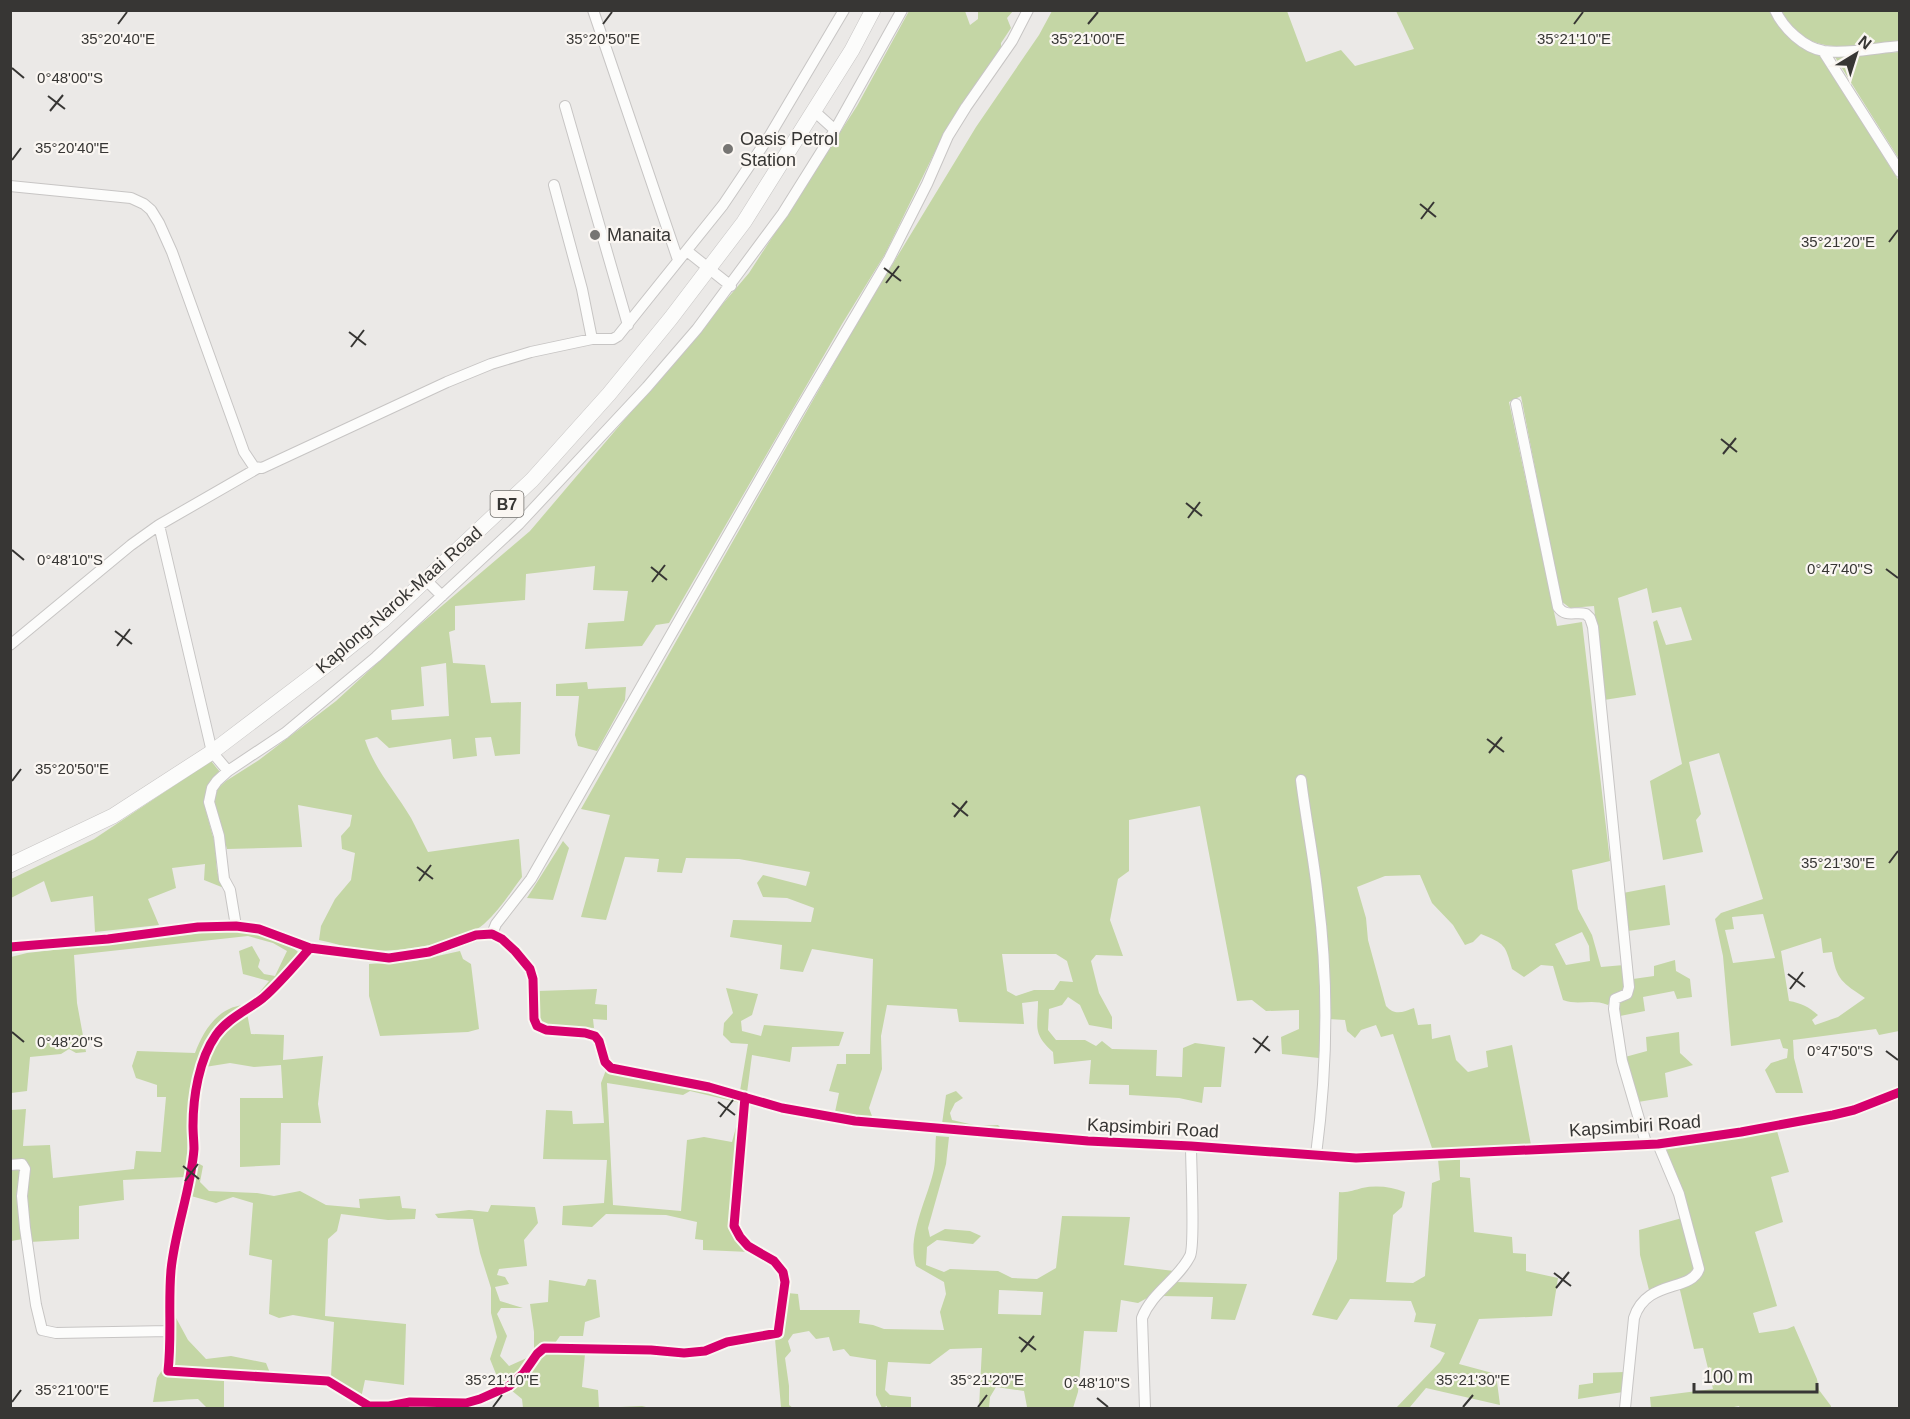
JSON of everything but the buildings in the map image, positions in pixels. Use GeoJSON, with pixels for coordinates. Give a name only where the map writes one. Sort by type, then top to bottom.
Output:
{"type":"FeatureCollection","features":[{"type":"Feature","properties":{"kind":"highway","name":"Kaplong-Narok-Maai Road"},"geometry":{"type":"LineString","coordinates":[[10,865],[113,816],[212,752],[337,657],[426,580],[532,480],[609,394],[744,222],[852,50],[873,10]]}},
{"type":"Feature","properties":{"kind":"street"},"geometry":{"type":"LineString","coordinates":[[593,10],[678,261]]}},
{"type":"Feature","properties":{"kind":"street"},"geometry":{"type":"LineString","coordinates":[[10,645],[131,545],[159,525],[258,468],[273,464],[483,367],[531,352],[592,339],[613,339],[628,325],[723,206],[770,135],[844,10]]}},
{"type":"Feature","properties":{"kind":"street"},"geometry":{"type":"LineString","coordinates":[[236,926],[230,890],[224,879],[219,837],[208,802],[212,788],[228,771],[261,750],[337,692],[519,524],[697,329],[783,213],[835,130],[902,10]]}},
{"type":"Feature","properties":{"kind":"street"},"geometry":{"type":"LineString","coordinates":[[10,947],[108,939],[198,927],[236,926],[259,929],[310,948],[389,958],[429,952],[476,935],[492,934],[496,924],[531,879],[798,412],[889,259],[927,184],[948,136],[1012,41],[1028,10]]}},
{"type":"Feature","properties":{"kind":"street"},"geometry":{"type":"LineString","coordinates":[[1774,10],[1791,32],[1804,42],[1823,51],[1899,46]]}},
{"type":"Feature","properties":{"kind":"street"},"geometry":{"type":"LineString","coordinates":[[1823,51],[1899,172]]}},
{"type":"Feature","properties":{"kind":"street"},"geometry":{"type":"LineString","coordinates":[[565,106],[628,325]]}},
{"type":"Feature","properties":{"kind":"street"},"geometry":{"type":"LineString","coordinates":[[814,111],[835,130]]}},
{"type":"Feature","properties":{"kind":"street"},"geometry":{"type":"LineString","coordinates":[[554,185],[582,289],[592,339]]}},
{"type":"Feature","properties":{"kind":"street"},"geometry":{"type":"LineString","coordinates":[[10,186],[130,198],[151,210],[171,252],[240,441],[254,467],[258,468]]}},
{"type":"Feature","properties":{"kind":"street"},"geometry":{"type":"LineString","coordinates":[[687,251],[731,286]]}},
{"type":"Feature","properties":{"kind":"street"},"geometry":{"type":"LineString","coordinates":[[609,394],[626,408]]}},
{"type":"Feature","properties":{"kind":"street"},"geometry":{"type":"LineString","coordinates":[[1516,404],[1558,607],[1562,613],[1586,614],[1593,627],[1629,987],[1626,994],[1615,999],[1614,1009],[1623,1061],[1646,1143]]}},
{"type":"Feature","properties":{"kind":"street"},"geometry":{"type":"LineString","coordinates":[[159,525],[212,752],[228,771]]}},
{"type":"Feature","properties":{"kind":"street"},"geometry":{"type":"LineString","coordinates":[[426,580],[442,596]]}},
{"type":"Feature","properties":{"kind":"street"},"geometry":{"type":"LineString","coordinates":[[1301,780],[1318,897],[1325,1000],[1321,1116],[1316,1155]]}},
{"type":"Feature","properties":{"kind":"street","name":"Kapsimbiri Road"},"geometry":{"type":"LineString","coordinates":[[492,934],[508,945],[530,969],[533,979],[534,1019],[537,1026],[542,1029],[594,1036],[599,1041],[604,1062],[611,1068],[709,1087],[782,1108],[855,1121],[1077,1140],[1356,1158],[1658,1144],[1833,1115],[1854,1110],[1899,1092]]}},
{"type":"Feature","properties":{"kind":"street"},"geometry":{"type":"LineString","coordinates":[[310,948],[271,990],[242,1011],[217,1034],[208,1049],[196,1095],[193,1125],[194,1148],[171,1271],[168,1371],[328,1381],[369,1407],[410,1402],[465,1403],[480,1399],[516,1381],[544,1348],[651,1350],[684,1353],[705,1351],[727,1342],[778,1333],[784,1282],[783,1272],[774,1261],[748,1246],[734,1226],[745,1097]]}},
{"type":"Feature","properties":{"kind":"street"},"geometry":{"type":"LineString","coordinates":[[1625,1408],[1634,1318],[1638,1308],[1658,1290],[1694,1278],[1700,1269],[1679,1194],[1658,1144]]}},
{"type":"Feature","properties":{"kind":"street"},"geometry":{"type":"LineString","coordinates":[[1145,1408],[1142,1317],[1147,1306],[1184,1265],[1193,1248],[1191,1146]]}},
{"type":"Feature","properties":{"kind":"street"},"geometry":{"type":"LineString","coordinates":[[10,1165],[22,1164],[25,1168],[22,1196],[25,1228],[36,1305],[42,1330],[56,1333],[170,1330]]}},
{"type":"Feature","properties":{"kind":"green space"},"geometry":{"type":"Polygon","coordinates":[[[909,11],[965,11],[970,25],[978,19],[978,11],[1013,11],[1007,18],[1011,28],[1001,43],[1001,50],[946,129],[885,254],[669,623],[656,625],[642,646],[585,649],[588,623],[624,621],[628,591],[593,590],[595,566],[526,574],[525,600],[455,606],[455,630],[449,632],[453,663],[485,665],[491,703],[521,702],[520,754],[495,756],[491,737],[475,738],[477,756],[453,759],[451,739],[389,748],[377,737],[365,740],[374,761],[411,818],[428,852],[519,839],[522,877],[504,902],[484,924],[474,931],[427,946],[376,951],[319,940],[321,926],[335,899],[351,880],[355,853],[342,849],[341,836],[350,826],[352,815],[298,805],[302,847],[227,849],[212,802],[215,791],[336,701],[410,633],[530,531],[749,273],[857,106],[909,11]],[[446,663],[421,667],[424,706],[391,710],[392,720],[449,716],[446,663]]]}},
{"type":"Feature","properties":{"kind":"green space"},"geometry":{"type":"Polygon","coordinates":[[[1052,11],[1287,11],[1306,62],[1341,50],[1355,66],[1414,49],[1396,11],[1769,11],[1785,31],[1820,55],[1899,181],[1899,1031],[1879,1035],[1876,1029],[1793,1040],[1794,1058],[1803,1093],[1776,1093],[1765,1070],[1771,1063],[1787,1058],[1788,1049],[1783,1048],[1780,1039],[1731,1046],[1723,956],[1715,919],[1721,913],[1763,899],[1719,753],[1689,762],[1701,814],[1696,820],[1703,852],[1663,860],[1650,781],[1682,764],[1653,622],[1657,620],[1666,645],[1692,640],[1681,607],[1652,613],[1647,588],[1618,598],[1636,695],[1604,700],[1594,606],[1570,608],[1561,601],[1521,396],[1509,402],[1557,626],[1582,622],[1610,861],[1572,870],[1578,909],[1592,935],[1601,967],[1624,965],[1624,992],[1614,997],[1608,1005],[1563,1000],[1553,966],[1541,965],[1524,977],[1512,969],[1508,954],[1495,940],[1481,934],[1473,942],[1465,945],[1453,925],[1432,903],[1420,875],[1385,876],[1357,887],[1366,918],[1368,940],[1386,1006],[1396,1012],[1414,1008],[1418,1025],[1431,1024],[1432,1039],[1450,1035],[1456,1060],[1468,1072],[1488,1067],[1486,1051],[1512,1045],[1531,1145],[1433,1151],[1393,1034],[1381,1037],[1376,1025],[1361,1030],[1355,1038],[1347,1031],[1345,1020],[1328,1019],[1319,935],[1322,1020],[1319,1058],[1282,1054],[1281,1037],[1299,1029],[1299,1010],[1266,1011],[1252,1000],[1237,1001],[1200,806],[1129,820],[1129,871],[1118,879],[1110,920],[1123,956],[1096,955],[1091,961],[1099,993],[1112,1017],[1112,1029],[1089,1025],[1080,1005],[1068,997],[1062,1005],[1049,1009],[1048,1030],[1056,1040],[1085,1040],[1096,1046],[1102,1041],[1112,1049],[1157,1050],[1156,1076],[1182,1077],[1183,1048],[1195,1043],[1225,1047],[1221,1087],[1204,1087],[1202,1103],[1179,1098],[1129,1095],[1129,1085],[1089,1084],[1091,1060],[1054,1064],[1053,1052],[1039,1034],[1038,1001],[1022,1003],[1024,1024],[959,1022],[957,1009],[887,1005],[881,1036],[882,1069],[869,1108],[872,1116],[853,1116],[835,1112],[839,1093],[829,1091],[837,1064],[846,1064],[846,1054],[870,1054],[873,959],[812,949],[803,972],[780,969],[782,945],[730,937],[733,920],[811,922],[814,908],[787,898],[763,897],[757,883],[763,875],[806,886],[810,872],[739,859],[686,858],[682,873],[657,872],[659,859],[625,857],[606,920],[581,917],[610,815],[581,809],[855,326],[976,127],[1039,35],[1052,11]],[[1763,914],[1732,917],[1734,929],[1725,930],[1733,963],[1775,958],[1763,914]],[[1582,932],[1555,944],[1566,965],[1590,961],[1589,946],[1582,932]],[[1821,938],[1781,951],[1789,1001],[1805,1006],[1818,1015],[1812,1020],[1815,1025],[1838,1017],[1865,998],[1838,975],[1832,952],[1823,953],[1821,938]],[[1002,954],[1007,991],[1016,996],[1034,990],[1054,990],[1060,981],[1073,982],[1067,961],[1056,954],[1002,954]]]}},
{"type":"Feature","properties":{"kind":"green space"},"geometry":{"type":"Polygon","coordinates":[[[1781,11],[1899,11],[1899,41],[1849,46],[1817,43],[1803,37],[1791,27],[1781,11]]]}},
{"type":"Feature","properties":{"kind":"green space"},"geometry":{"type":"Polygon","coordinates":[[[1899,52],[1899,159],[1835,57],[1899,52]]]}},
{"type":"Feature","properties":{"kind":"green space"},"geometry":{"type":"Polygon","coordinates":[[[587,682],[588,689],[626,687],[625,700],[597,751],[578,746],[575,735],[579,696],[556,696],[556,684],[587,682]]]}},
{"type":"Feature","properties":{"kind":"green space"},"geometry":{"type":"Polygon","coordinates":[[[211,761],[220,772],[208,786],[204,804],[215,844],[217,872],[224,888],[204,880],[205,864],[172,868],[176,888],[148,899],[159,925],[95,932],[93,896],[51,902],[44,881],[11,898],[11,879],[94,839],[211,761]]]}},
{"type":"Feature","properties":{"kind":"green space"},"geometry":{"type":"Polygon","coordinates":[[[563,841],[569,848],[553,900],[527,898],[563,841]]]}},
{"type":"Feature","properties":{"kind":"green space"},"geometry":{"type":"Polygon","coordinates":[[[1665,885],[1670,925],[1628,931],[1623,893],[1665,885]]]}},
{"type":"Feature","properties":{"kind":"green space"},"geometry":{"type":"Polygon","coordinates":[[[237,929],[277,938],[298,952],[278,979],[253,1000],[269,981],[243,974],[239,951],[252,946],[260,960],[258,967],[264,974],[275,976],[287,951],[273,943],[248,936],[74,955],[77,1003],[86,1052],[76,1053],[69,1049],[61,1054],[30,1057],[27,1091],[11,1093],[11,957],[27,953],[237,929]]]}},
{"type":"Feature","properties":{"kind":"green space"},"geometry":{"type":"Polygon","coordinates":[[[460,951],[463,959],[471,964],[479,1029],[468,1032],[380,1036],[369,996],[369,964],[415,961],[460,951]]]}},
{"type":"Feature","properties":{"kind":"green space"},"geometry":{"type":"Polygon","coordinates":[[[1675,960],[1676,971],[1690,979],[1692,997],[1677,999],[1674,991],[1643,997],[1645,1011],[1620,1016],[1617,1004],[1633,979],[1654,976],[1654,966],[1675,960]]]}},
{"type":"Feature","properties":{"kind":"green space"},"geometry":{"type":"Polygon","coordinates":[[[726,988],[758,994],[752,1015],[741,1021],[742,1031],[761,1036],[764,1025],[844,1032],[839,1046],[792,1047],[790,1062],[752,1055],[747,1093],[740,1091],[748,1044],[731,1043],[723,1035],[724,1023],[733,1013],[726,988]]]}},
{"type":"Feature","properties":{"kind":"green space"},"geometry":{"type":"Polygon","coordinates":[[[597,989],[595,1004],[607,1005],[607,1020],[593,1019],[594,1028],[544,1025],[539,1020],[538,991],[597,989]]]}},
{"type":"Feature","properties":{"kind":"green space"},"geometry":{"type":"Polygon","coordinates":[[[244,1005],[222,1021],[192,1093],[185,1177],[123,1180],[124,1200],[79,1206],[79,1239],[30,1242],[25,1195],[30,1170],[11,1162],[11,1110],[26,1109],[23,1146],[50,1145],[53,1178],[134,1169],[136,1151],[161,1152],[166,1097],[157,1097],[157,1085],[136,1078],[132,1066],[137,1051],[195,1053],[202,1036],[219,1015],[226,1010],[244,1005]]]}},
{"type":"Feature","properties":{"kind":"green space"},"geometry":{"type":"Polygon","coordinates":[[[247,1013],[251,1034],[284,1035],[283,1060],[323,1056],[318,1104],[321,1123],[281,1123],[280,1165],[240,1167],[240,1098],[283,1098],[281,1065],[254,1067],[230,1063],[205,1067],[217,1038],[247,1013]]]}},
{"type":"Feature","properties":{"kind":"green space"},"geometry":{"type":"Polygon","coordinates":[[[1679,1032],[1680,1053],[1693,1065],[1665,1073],[1668,1097],[1638,1102],[1625,1057],[1647,1051],[1646,1037],[1679,1032]]]}},
{"type":"Feature","properties":{"kind":"green space"},"geometry":{"type":"Polygon","coordinates":[[[606,1070],[741,1100],[741,1103],[690,1091],[683,1095],[607,1083],[613,1205],[681,1211],[687,1140],[704,1137],[732,1142],[741,1109],[731,1225],[750,1252],[703,1250],[703,1240],[695,1239],[697,1222],[666,1215],[606,1214],[592,1227],[562,1225],[563,1206],[604,1203],[607,1160],[543,1159],[546,1110],[572,1111],[573,1124],[604,1123],[601,1083],[606,1070]]]}},
{"type":"Feature","properties":{"kind":"green space"},"geometry":{"type":"Polygon","coordinates":[[[956,1091],[963,1098],[955,1103],[950,1113],[952,1120],[978,1126],[998,1125],[1004,1131],[942,1124],[946,1095],[956,1091]]]}},
{"type":"Feature","properties":{"kind":"green space"},"geometry":{"type":"Polygon","coordinates":[[[1777,1131],[1789,1172],[1771,1177],[1783,1222],[1755,1232],[1777,1306],[1753,1313],[1759,1333],[1794,1326],[1817,1379],[1819,1390],[1831,1408],[1740,1408],[1739,1406],[1651,1408],[1650,1397],[1713,1389],[1703,1348],[1694,1349],[1679,1286],[1697,1280],[1704,1270],[1665,1149],[1777,1131]]]}},
{"type":"Feature","properties":{"kind":"green space"},"geometry":{"type":"Polygon","coordinates":[[[936,1136],[949,1137],[946,1164],[928,1228],[930,1237],[945,1229],[970,1231],[981,1236],[973,1244],[937,1240],[927,1247],[926,1265],[944,1272],[950,1269],[998,1271],[1012,1278],[1037,1279],[1056,1268],[1062,1216],[1130,1217],[1124,1265],[1174,1271],[1149,1297],[1138,1303],[1121,1300],[1117,1332],[1084,1331],[1078,1392],[1073,1408],[1027,1407],[1024,1391],[996,1387],[990,1397],[989,1408],[979,1408],[982,1348],[950,1349],[930,1364],[888,1362],[885,1390],[890,1395],[911,1397],[911,1408],[887,1408],[887,1406],[882,1408],[876,1395],[876,1360],[850,1356],[844,1349],[833,1351],[829,1337],[816,1339],[809,1331],[793,1334],[788,1341],[791,1351],[785,1358],[789,1405],[793,1408],[770,1408],[781,1407],[775,1339],[782,1335],[787,1293],[798,1294],[800,1310],[860,1310],[859,1323],[884,1329],[944,1330],[940,1312],[946,1294],[944,1282],[916,1266],[914,1255],[916,1230],[934,1169],[936,1136]],[[999,1290],[998,1314],[1041,1315],[1043,1292],[999,1290]]]}},
{"type":"Feature","properties":{"kind":"green space"},"geometry":{"type":"Polygon","coordinates":[[[1460,1158],[1460,1177],[1470,1178],[1474,1232],[1512,1237],[1513,1253],[1526,1254],[1526,1271],[1558,1278],[1552,1316],[1479,1319],[1459,1364],[1496,1374],[1500,1405],[1426,1388],[1410,1407],[1413,1408],[1396,1408],[1440,1362],[1445,1353],[1430,1347],[1436,1324],[1414,1322],[1416,1314],[1411,1301],[1350,1299],[1337,1320],[1312,1315],[1337,1259],[1339,1192],[1379,1187],[1405,1192],[1402,1207],[1393,1215],[1386,1282],[1413,1283],[1425,1276],[1432,1183],[1440,1180],[1438,1159],[1460,1158]]]}},
{"type":"Feature","properties":{"kind":"green space"},"geometry":{"type":"Polygon","coordinates":[[[196,1162],[203,1166],[200,1182],[209,1191],[274,1196],[300,1191],[326,1205],[360,1208],[359,1199],[400,1196],[402,1208],[416,1209],[415,1219],[388,1220],[341,1214],[337,1231],[328,1239],[325,1316],[406,1324],[404,1385],[365,1380],[361,1398],[331,1376],[334,1322],[293,1315],[279,1318],[269,1314],[272,1260],[249,1255],[253,1203],[233,1197],[216,1203],[191,1196],[196,1162]]]}},
{"type":"Feature","properties":{"kind":"green space"},"geometry":{"type":"Polygon","coordinates":[[[10,1168],[18,1169],[21,1174],[23,1239],[11,1241],[10,1168]]]}},
{"type":"Feature","properties":{"kind":"green space"},"geometry":{"type":"Polygon","coordinates":[[[491,1205],[535,1207],[538,1223],[524,1240],[527,1266],[499,1269],[497,1275],[505,1277],[509,1284],[495,1287],[500,1301],[523,1308],[501,1308],[497,1314],[507,1336],[500,1356],[509,1366],[529,1357],[513,1379],[500,1384],[490,1359],[497,1337],[491,1313],[491,1288],[480,1253],[473,1219],[438,1218],[435,1214],[469,1210],[488,1212],[491,1205]]]}},
{"type":"Feature","properties":{"kind":"green space"},"geometry":{"type":"Polygon","coordinates":[[[1682,1218],[1697,1268],[1690,1277],[1649,1290],[1640,1255],[1639,1230],[1682,1218]]]}},
{"type":"Feature","properties":{"kind":"green space"},"geometry":{"type":"Polygon","coordinates":[[[588,1279],[596,1280],[600,1317],[585,1322],[583,1336],[560,1336],[555,1343],[541,1344],[534,1349],[530,1304],[548,1302],[549,1280],[585,1286],[588,1279]]]}},
{"type":"Feature","properties":{"kind":"green space"},"geometry":{"type":"Polygon","coordinates":[[[1176,1282],[1247,1284],[1235,1320],[1211,1319],[1213,1297],[1161,1296],[1176,1282]]]}},
{"type":"Feature","properties":{"kind":"green space"},"geometry":{"type":"Polygon","coordinates":[[[175,1316],[188,1340],[206,1359],[231,1356],[266,1363],[270,1373],[172,1367],[175,1316]]]}},
{"type":"Feature","properties":{"kind":"green space"},"geometry":{"type":"Polygon","coordinates":[[[544,1353],[585,1354],[582,1387],[598,1390],[599,1408],[523,1408],[522,1399],[511,1390],[544,1353]]]}},
{"type":"Feature","properties":{"kind":"green space"},"geometry":{"type":"Polygon","coordinates":[[[164,1367],[224,1380],[224,1407],[206,1407],[198,1399],[153,1402],[157,1378],[164,1367]]]}},
{"type":"Feature","properties":{"kind":"green space"},"geometry":{"type":"Polygon","coordinates":[[[1625,1372],[1623,1392],[1578,1399],[1579,1385],[1593,1383],[1593,1373],[1625,1372]]]}},
{"type":"Feature","properties":{"kind":"green space"},"geometry":{"type":"Polygon","coordinates":[[[642,1406],[650,1408],[599,1408],[642,1406]]]}},
{"type":"Feature","properties":{"kind":"cycle path"},"geometry":{"type":"LineString","coordinates":[[10,947],[108,939],[198,927],[236,926],[259,929],[310,948],[389,958],[429,952],[476,935],[492,934],[502,939],[530,969],[533,979],[534,1019],[537,1026],[546,1030],[595,1036],[599,1041],[605,1062],[611,1068],[709,1087],[782,1108],[855,1121],[1088,1141],[1356,1158],[1658,1144],[1833,1115],[1854,1110],[1900,1092]]}},
{"type":"Feature","properties":{"kind":"cycle path"},"geometry":{"type":"LineString","coordinates":[[310,948],[263,998],[221,1029],[205,1055],[194,1103],[192,1164],[171,1270],[168,1371],[328,1381],[369,1406],[389,1406],[410,1402],[466,1403],[509,1386],[523,1374],[544,1348],[651,1350],[684,1353],[705,1351],[727,1342],[778,1333],[785,1282],[783,1272],[774,1261],[748,1246],[734,1226],[745,1097]]}},
{"type":"Feature","properties":{"kind":"place","name":"Oasis Petrol Station"},"geometry":{"type":"Point","coordinates":[728,149]}},
{"type":"Feature","properties":{"kind":"place","name":"Manaita"},"geometry":{"type":"Point","coordinates":[595,235]}}]}
